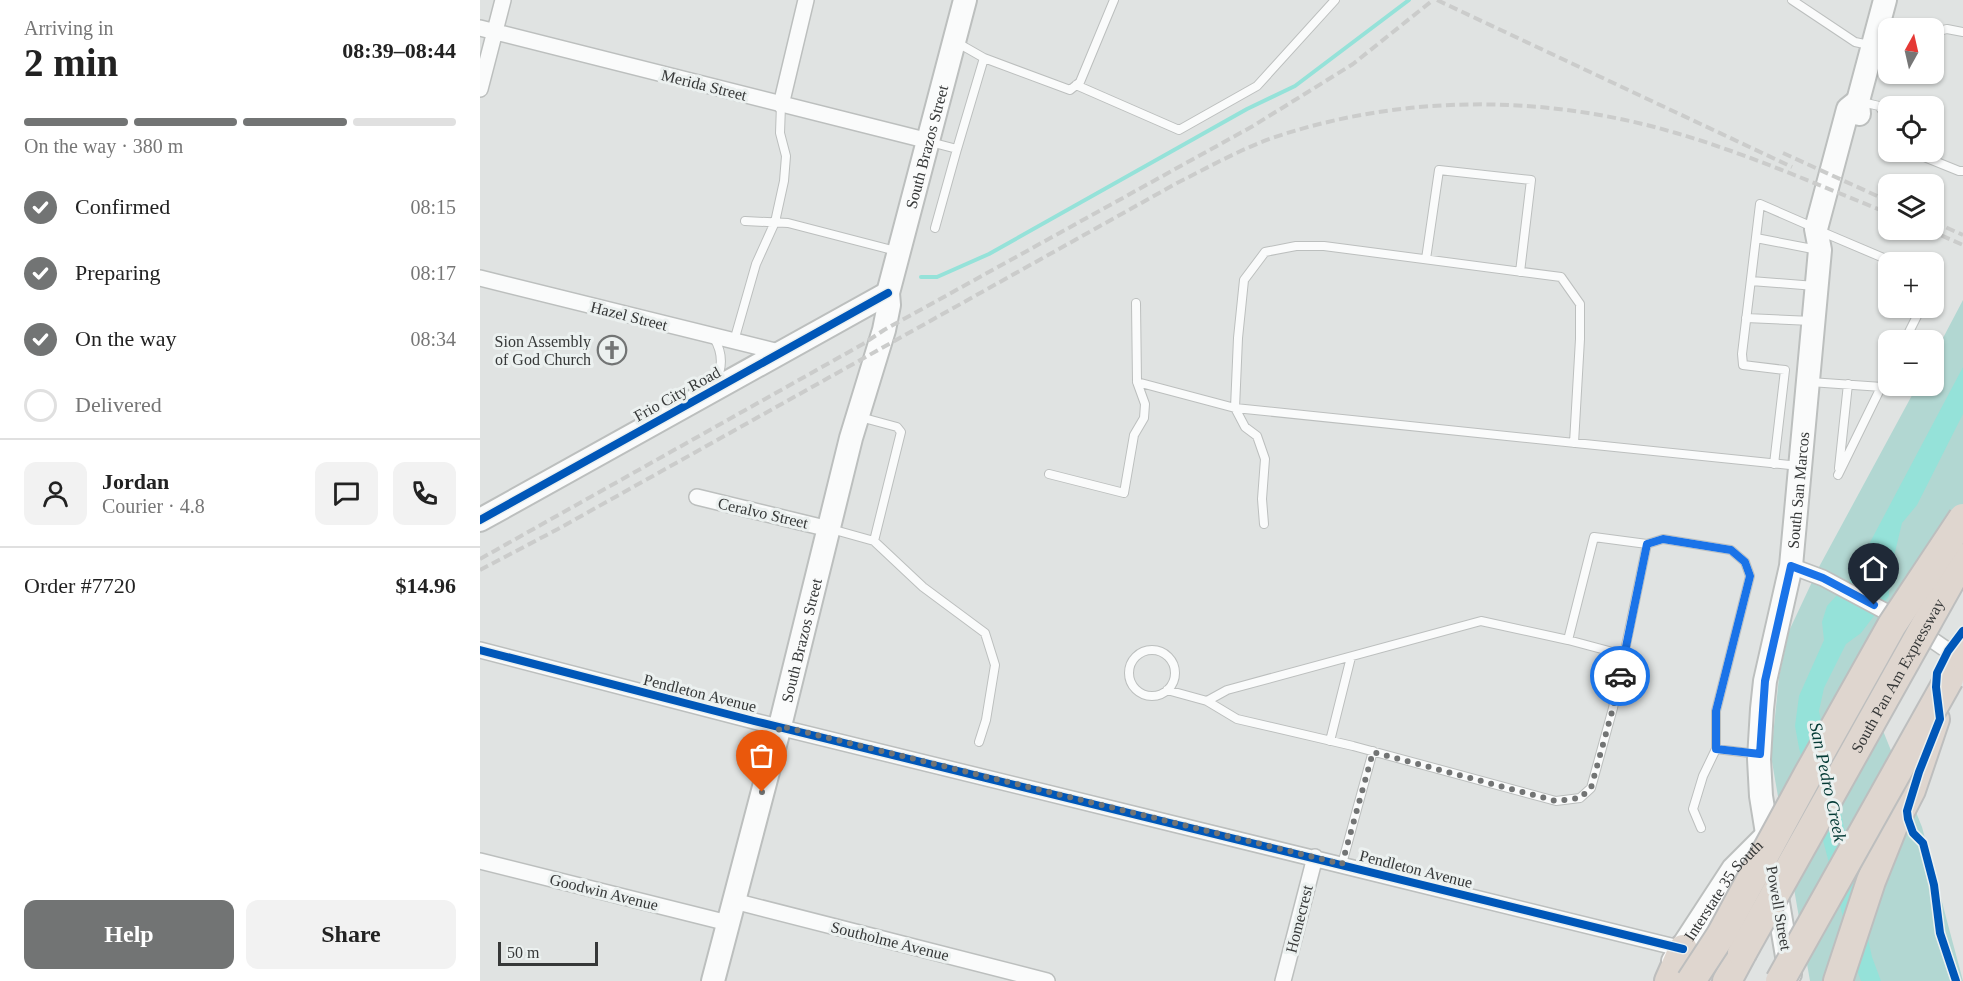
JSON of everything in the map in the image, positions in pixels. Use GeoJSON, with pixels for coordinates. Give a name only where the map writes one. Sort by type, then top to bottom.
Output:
{"type":"FeatureCollection","features":[{"type":"Feature","properties":{"kind":"highway"},"geometry":{"type":"LineString","coordinates":[[1691,981],[1720,935],[1892,625],[1963,518]]}},
{"type":"Feature","properties":{"kind":"highway","name":"South Pan Am Expressway"},"geometry":{"type":"LineString","coordinates":[[1727,981],[1963,558]]}},
{"type":"Feature","properties":{"kind":"highway"},"geometry":{"type":"LineString","coordinates":[[1780,981],[1959,663]]}},
{"type":"Feature","properties":{"kind":"highway"},"geometry":{"type":"LineString","coordinates":[[1838,981],[1870,880],[1911,790],[1959,663]]}},
{"type":"Feature","properties":{"kind":"highway"},"geometry":{"type":"LineString","coordinates":[[1669,981],[1683,949]]}},
{"type":"Feature","properties":{"kind":"street"},"geometry":{"type":"LineString","coordinates":[[480,89],[487,30],[502,0]]}},
{"type":"Feature","properties":{"kind":"street"},"geometry":{"type":"LineString","coordinates":[[781,105],[806,0]]}},
{"type":"Feature","properties":{"kind":"street","name":"South Brazos Street"},"geometry":{"type":"LineString","coordinates":[[713,981],[855,427],[852,409],[871,338],[876,309],[888,293],[900,252],[965,0]]}},
{"type":"Feature","properties":{"kind":"street","name":"South San Marcos"},"geometry":{"type":"LineString","coordinates":[[1883,18],[1885,0]]}},
{"type":"Feature","properties":{"kind":"street","name":"Merida Street"},"geometry":{"type":"LineString","coordinates":[[487,30],[929,141]]}},
{"type":"Feature","properties":{"kind":"street","name":"South San Marcos"},"geometry":{"type":"LineString","coordinates":[[1767,835],[1761,796],[1760,754],[1765,681],[1801,569],[1800,466],[1821,238],[1848,109],[1858,101],[1878,52]]}},
{"type":"Feature","properties":{"kind":"street","name":"Hazel Street"},"geometry":{"type":"LineString","coordinates":[[480,278],[779,352]]}},
{"type":"Feature","properties":{"kind":"street","name":"Frio City Road"},"geometry":{"type":"LineString","coordinates":[[480,520],[888,293]]}},
{"type":"Feature","properties":{"kind":"street","name":"Ceralvo Street"},"geometry":{"type":"LineString","coordinates":[[697,497],[829,529]]}},
{"type":"Feature","properties":{"kind":"street"},"geometry":{"type":"LineString","coordinates":[[1801,569],[1909,624],[1959,663]]}},
{"type":"Feature","properties":{"kind":"street","name":"Pendleton Avenue"},"geometry":{"type":"LineString","coordinates":[[480,650],[1683,949]]}},
{"type":"Feature","properties":{"kind":"street","name":"Interstate 35 South"},"geometry":{"type":"LineString","coordinates":[[1659,981],[1683,949],[1733,869],[1767,835]]}},
{"type":"Feature","properties":{"kind":"street","name":"Powell Street"},"geometry":{"type":"LineString","coordinates":[[1767,835],[1792,981]]}},
{"type":"Feature","properties":{"kind":"street","name":"Homecrest"},"geometry":{"type":"LineString","coordinates":[[1283,981],[1314,857]]}},
{"type":"Feature","properties":{"kind":"street","name":"Goodwin Avenue"},"geometry":{"type":"LineString","coordinates":[[480,861],[728,923]]}},
{"type":"Feature","properties":{"kind":"street","name":"Southolme Avenue"},"geometry":{"type":"LineString","coordinates":[[734,901],[1047,981]]}},
{"type":"Feature","properties":{"kind":"lane"},"geometry":{"type":"LineString","coordinates":[[955,41],[984,58],[1070,90],[1080,82],[1114,0]]}},
{"type":"Feature","properties":{"kind":"lane"},"geometry":{"type":"LineString","coordinates":[[1076,85],[1179,129],[1257,86],[1335,0]]}},
{"type":"Feature","properties":{"kind":"lane"},"geometry":{"type":"LineString","coordinates":[[1792,0],[1855,42],[1878,47]]}},
{"type":"Feature","properties":{"kind":"lane"},"geometry":{"type":"LineString","coordinates":[[1944,30],[1963,32]]}},
{"type":"Feature","properties":{"kind":"lane"},"geometry":{"type":"LineString","coordinates":[[935,228],[984,58]]}},
{"type":"Feature","properties":{"kind":"lane"},"geometry":{"type":"LineString","coordinates":[[1858,101],[1878,106]]}},
{"type":"Feature","properties":{"kind":"lane"},"geometry":{"type":"LineString","coordinates":[[734,341],[756,264],[775,222],[784,182],[786,156],[780,133],[781,105]]}},
{"type":"Feature","properties":{"kind":"lane"},"geometry":{"type":"LineString","coordinates":[[929,141],[957,149]]}},
{"type":"Feature","properties":{"kind":"lane"},"geometry":{"type":"LineString","coordinates":[[1937,162],[1963,171]]}},
{"type":"Feature","properties":{"kind":"lane"},"geometry":{"type":"LineString","coordinates":[[1425,259],[1439,170],[1531,180],[1520,272]]}},
{"type":"Feature","properties":{"kind":"lane"},"geometry":{"type":"LineString","coordinates":[[1774,464],[1785,370],[1743,365],[1742,354],[1760,204],[1821,238],[1878,257]]}},
{"type":"Feature","properties":{"kind":"lane"},"geometry":{"type":"LineString","coordinates":[[745,221],[788,223],[900,252]]}},
{"type":"Feature","properties":{"kind":"lane"},"geometry":{"type":"LineString","coordinates":[[1756,238],[1821,238]]}},
{"type":"Feature","properties":{"kind":"lane"},"geometry":{"type":"LineString","coordinates":[[1264,524],[1262,499],[1265,459],[1257,436],[1245,427],[1235,408],[1238,338],[1244,280],[1265,252],[1296,246],[1324,246],[1561,277],[1580,304],[1574,443]]}},
{"type":"Feature","properties":{"kind":"lane"},"geometry":{"type":"LineString","coordinates":[[1751,281],[1817,286]]}},
{"type":"Feature","properties":{"kind":"lane"},"geometry":{"type":"LineString","coordinates":[[1049,474],[1124,493],[1134,435],[1144,418],[1145,404],[1137,382],[1136,303]]}},
{"type":"Feature","properties":{"kind":"lane"},"geometry":{"type":"LineString","coordinates":[[1746,318],[1814,321]]}},
{"type":"Feature","properties":{"kind":"lane"},"geometry":{"type":"LineString","coordinates":[[711,390],[720,374],[722,359],[719,346],[713,337]]}},
{"type":"Feature","properties":{"kind":"lane"},"geometry":{"type":"LineString","coordinates":[[1137,382],[1235,408],[1800,466]]}},
{"type":"Feature","properties":{"kind":"lane"},"geometry":{"type":"LineString","coordinates":[[1808,382],[1878,387]]}},
{"type":"Feature","properties":{"kind":"lane"},"geometry":{"type":"LineString","coordinates":[[1848,384],[1838,475],[1878,395]]}},
{"type":"Feature","properties":{"kind":"lane"},"geometry":{"type":"LineString","coordinates":[[855,427],[897,427],[901,432],[874,541]]}},
{"type":"Feature","properties":{"kind":"lane"},"geometry":{"type":"LineString","coordinates":[[829,529],[874,541],[923,587],[985,633],[995,665],[986,720],[979,742]]}},
{"type":"Feature","properties":{"kind":"lane"},"geometry":{"type":"LineString","coordinates":[[1568,640],[1594,537],[1647,544],[1663,539],[1731,550],[1745,562],[1750,576],[1716,711],[1716,749],[1703,776],[1693,809],[1701,828]]}},
{"type":"Feature","properties":{"kind":"lane"},"geometry":{"type":"LineString","coordinates":[[1167,690],[1175,671],[1169,658],[1156,651],[1142,652],[1136,656],[1129,670],[1132,685],[1144,695],[1152,696],[1167,690],[1207,701],[1237,719],[1373,752],[1556,801],[1580,798],[1591,788],[1613,708],[1647,544]]}},
{"type":"Feature","properties":{"kind":"lane"},"geometry":{"type":"LineString","coordinates":[[1207,701],[1227,690],[1481,621],[1624,655]]}},
{"type":"Feature","properties":{"kind":"lane"},"geometry":{"type":"LineString","coordinates":[[1330,741],[1351,657]]}},
{"type":"Feature","properties":{"kind":"lane"},"geometry":{"type":"LineString","coordinates":[[1716,749],[1760,754]]}},
{"type":"Feature","properties":{"kind":"lane"},"geometry":{"type":"LineString","coordinates":[[1342,864],[1373,752]]}},
{"type":"Feature","properties":{"kind":"shaded area"},"geometry":{"type":"Polygon","coordinates":[[[1963,300],[1963,543],[1925,592],[1877,675],[1875,711],[1922,827],[1963,981],[1810,981],[1771,756],[1779,677],[1789,631],[1819,567],[1912,396],[1944,396],[1944,336],[1963,300]]]}},
{"type":"Feature","properties":{"kind":"water","name":"San Pedro Creek"},"geometry":{"type":"Polygon","coordinates":[[[1963,367],[1963,414],[1917,505],[1902,523],[1890,573],[1889,596],[1861,633],[1846,644],[1824,688],[1819,711],[1872,957],[1881,981],[1861,981],[1799,748],[1795,726],[1799,696],[1824,640],[1822,622],[1827,606],[1849,582],[1963,367]]]}},
{"type":"Feature","properties":{"kind":"waterway"},"geometry":{"type":"LineString","coordinates":[[921,277],[937,277],[989,254],[1247,109],[1295,86],[1409,0]]}},
{"type":"Feature","properties":{"kind":"railway"},"geometry":{"type":"LineString","coordinates":[[480,559],[863,344],[884,330],[1253,126],[1353,64],[1433,0]]}},
{"type":"Feature","properties":{"kind":"railway"},"geometry":{"type":"LineString","coordinates":[[1437,0],[1792,167]]}},
{"type":"Feature","properties":{"kind":"railway"},"geometry":{"type":"LineString","coordinates":[[480,570],[558,529],[1177,183],[1272,138],[1321,124],[1371,113],[1473,104],[1575,111],[1626,120],[1703,141],[1783,170],[1878,209]]}},
{"type":"Feature","properties":{"kind":"railway"},"geometry":{"type":"LineString","coordinates":[[1783,153],[1878,196]]}},
{"type":"Feature","properties":{"kind":"railway"},"geometry":{"type":"LineString","coordinates":[[1944,226],[1963,235]]}},
{"type":"Feature","properties":{"kind":"railway"},"geometry":{"type":"LineString","coordinates":[[1944,237],[1963,245]]}},
{"type":"Feature","properties":{"kind":"cycle path"},"geometry":{"type":"LineString","coordinates":[[480,520],[888,293]]}},
{"type":"Feature","properties":{"kind":"cycle path"},"geometry":{"type":"LineString","coordinates":[[1956,981],[1940,933],[1934,885],[1923,843],[1913,833],[1907,811],[1919,772],[1940,719],[1936,687],[1937,673],[1948,651],[1963,631]]}},
{"type":"Feature","properties":{"kind":"cycle path"},"geometry":{"type":"LineString","coordinates":[[480,650],[754,721],[1683,949]]}},
{"type":"Feature","properties":{"kind":"way so far"},"geometry":{"type":"LineString","coordinates":[[762,792],[780,726],[1342,864],[1373,752],[1556,801],[1580,798],[1591,788],[1620,676]]}},
{"type":"Feature","properties":{"kind":"place","name":"Sion Assembly of God Church"},"geometry":{"type":"Point","coordinates":[612,350]}},
{"type":"Feature","properties":{"kind":"route"},"geometry":{"type":"LineString","coordinates":[[1620,676],[1647,544],[1663,539],[1731,550],[1745,562],[1750,576],[1716,711],[1716,749],[1760,754],[1765,681],[1791,566],[1823,578],[1874,605]]}}]}
